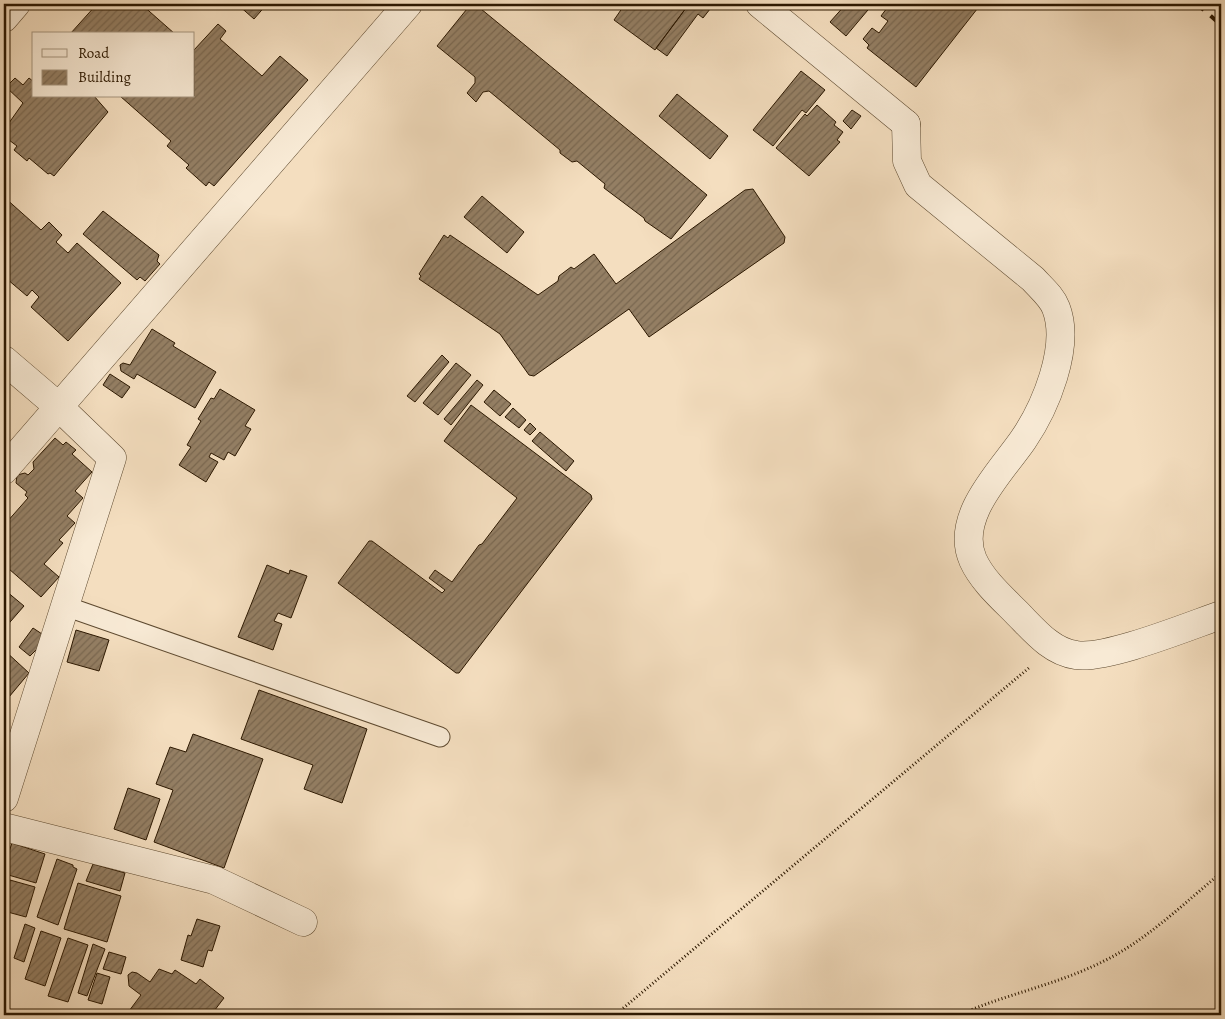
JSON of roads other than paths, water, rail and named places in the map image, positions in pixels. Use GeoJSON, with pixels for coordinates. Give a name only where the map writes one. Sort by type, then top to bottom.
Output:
{"type":"FeatureCollection","features":[{"type":"Feature","properties":{"kind":"street"},"geometry":{"type":"LineString","coordinates":[[4,18],[16,4]]}},
{"type":"Feature","properties":{"kind":"street"},"geometry":{"type":"LineString","coordinates":[[4,470],[408,4]]}},
{"type":"Feature","properties":{"kind":"street"},"geometry":{"type":"LineString","coordinates":[[760,4],[906,124],[907,161],[918,185],[1033,279],[1047,293],[1056,308],[1061,327],[1060,352],[1045,395],[1024,438],[975,506],[969,539],[972,559],[980,572],[1039,635],[1055,647],[1076,656],[1098,655],[1221,615]]}},
{"type":"Feature","properties":{"kind":"street"},"geometry":{"type":"LineString","coordinates":[[4,360],[59,407],[112,458],[4,798]]}},
{"type":"Feature","properties":{"kind":"street"},"geometry":{"type":"LineString","coordinates":[[4,827],[214,880],[303,922]]}},
{"type":"Feature","properties":{"kind":"lane"},"geometry":{"type":"LineString","coordinates":[[65,606],[440,736]]}},
{"type":"Feature","properties":{"kind":"railway"},"geometry":{"type":"LineString","coordinates":[[1197,4],[1221,25]]}}]}
